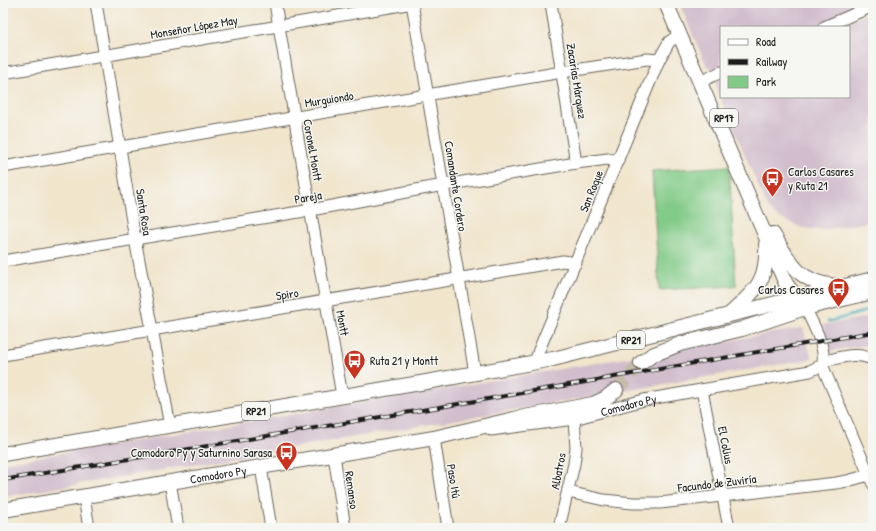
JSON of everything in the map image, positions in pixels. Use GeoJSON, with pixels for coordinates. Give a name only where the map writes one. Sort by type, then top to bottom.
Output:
{"type":"FeatureCollection","features":[{"type":"Feature","properties":{"kind":"main road","name":"RP17"},"geometry":{"type":"LineString","coordinates":[[666,3],[703,80]]}},
{"type":"Feature","properties":{"kind":"main road","name":"RP17"},"geometry":{"type":"LineString","coordinates":[[674,3],[703,80],[769,234],[793,280],[796,302]]}},
{"type":"Feature","properties":{"kind":"main road","name":"RP17"},"geometry":{"type":"LineString","coordinates":[[769,234],[792,265],[804,276],[818,283],[842,286]]}},
{"type":"Feature","properties":{"kind":"main road","name":"RP17"},"geometry":{"type":"LineString","coordinates":[[728,316],[750,295],[761,280],[764,272],[769,234]]}},
{"type":"Feature","properties":{"kind":"main road","name":"RP21"},"geometry":{"type":"LineString","coordinates":[[796,302],[842,286],[873,279]]}},
{"type":"Feature","properties":{"kind":"main road","name":"RP21"},"geometry":{"type":"LineString","coordinates":[[3,454],[475,373],[607,346],[728,316],[796,302],[873,292]]}},
{"type":"Feature","properties":{"kind":"main road"},"geometry":{"type":"LineString","coordinates":[[641,363],[652,355],[665,349],[742,328],[796,302]]}},
{"type":"Feature","properties":{"kind":"main road","name":"Comodoro Py"},"geometry":{"type":"LineString","coordinates":[[3,510],[434,438],[514,419],[593,404],[606,398],[616,390]]}},
{"type":"Feature","properties":{"kind":"street","name":"Santa Rosa"},"geometry":{"type":"LineString","coordinates":[[96,3],[135,238],[170,426]]}},
{"type":"Feature","properties":{"kind":"street","name":"Coronel Montt"},"geometry":{"type":"LineString","coordinates":[[275,3],[326,301]]}},
{"type":"Feature","properties":{"kind":"street","name":"Monseñor López May"},"geometry":{"type":"LineString","coordinates":[[3,73],[413,3]]}},
{"type":"Feature","properties":{"kind":"street","name":"Comandante Cordero"},"geometry":{"type":"LineString","coordinates":[[413,3],[475,373]]}},
{"type":"Feature","properties":{"kind":"street","name":"Zacarías Márquez"},"geometry":{"type":"LineString","coordinates":[[551,3],[576,163]]}},
{"type":"Feature","properties":{"kind":"street"},"geometry":{"type":"LineString","coordinates":[[826,26],[873,6]]}},
{"type":"Feature","properties":{"kind":"street","name":"San Roque"},"geometry":{"type":"LineString","coordinates":[[534,362],[659,60],[669,42],[680,34]]}},
{"type":"Feature","properties":{"kind":"street","name":"Murguiondo"},"geometry":{"type":"LineString","coordinates":[[3,167],[428,96],[562,72],[647,59],[659,60]]}},
{"type":"Feature","properties":{"kind":"street"},"geometry":{"type":"LineString","coordinates":[[703,80],[720,72]]}},
{"type":"Feature","properties":{"kind":"street","name":"Pareja"},"geometry":{"type":"LineString","coordinates":[[3,261],[311,210],[576,163],[608,159],[618,161]]}},
{"type":"Feature","properties":{"kind":"street","name":"Spiro"},"geometry":{"type":"LineString","coordinates":[[3,355],[563,261],[576,263]]}},
{"type":"Feature","properties":{"kind":"street","name":"Montt"},"geometry":{"type":"LineString","coordinates":[[326,301],[342,396]]}},
{"type":"Feature","properties":{"kind":"street"},"geometry":{"type":"LineString","coordinates":[[796,302],[812,320],[820,341],[823,363],[871,479]]}},
{"type":"Feature","properties":{"kind":"street","name":"Comodoro Py"},"geometry":{"type":"LineString","coordinates":[[434,438],[574,419],[644,400],[810,372],[823,363],[855,355],[873,360]]}},
{"type":"Feature","properties":{"kind":"street","name":"El Colius"},"geometry":{"type":"LineString","coordinates":[[702,390],[728,528]]}},
{"type":"Feature","properties":{"kind":"street","name":"Albatros"},"geometry":{"type":"LineString","coordinates":[[559,528],[574,464],[576,448],[574,419]]}},
{"type":"Feature","properties":{"kind":"street","name":"Paso Itú"},"geometry":{"type":"LineString","coordinates":[[434,438],[448,528]]}},
{"type":"Feature","properties":{"kind":"street","name":"Remanso"},"geometry":{"type":"LineString","coordinates":[[334,455],[345,528]]}},
{"type":"Feature","properties":{"kind":"street"},"geometry":{"type":"LineString","coordinates":[[261,467],[271,528]]}},
{"type":"Feature","properties":{"kind":"street","name":"Facundo de Zuviría"},"geometry":{"type":"LineString","coordinates":[[568,492],[604,500],[633,503],[660,502],[871,479]]}},
{"type":"Feature","properties":{"kind":"street"},"geometry":{"type":"LineString","coordinates":[[170,482],[178,528]]}},
{"type":"Feature","properties":{"kind":"street"},"geometry":{"type":"LineString","coordinates":[[84,496],[89,528]]}},
{"type":"Feature","properties":{"kind":"shaded area"},"geometry":{"type":"Polygon","coordinates":[[[679,3],[869,3],[817,26],[720,26],[720,68],[712,69],[706,65],[679,3]]]}},
{"type":"Feature","properties":{"kind":"shaded area"},"geometry":{"type":"Polygon","coordinates":[[[873,11],[873,221],[823,230],[802,228],[778,217],[768,208],[720,98],[850,98],[850,26],[837,26],[873,11]]]}},
{"type":"Feature","properties":{"kind":"shaded area"},"geometry":{"type":"Polygon","coordinates":[[[720,77],[720,97],[716,88],[716,81],[720,77]]]}},
{"type":"Feature","properties":{"kind":"shaded area"},"geometry":{"type":"Polygon","coordinates":[[[873,316],[873,344],[830,351],[823,325],[873,316]]]}},
{"type":"Feature","properties":{"kind":"shaded area"},"geometry":{"type":"Polygon","coordinates":[[[803,328],[812,359],[3,497],[3,463],[803,328]]]}},
{"type":"Feature","properties":{"kind":"green space"},"geometry":{"type":"Polygon","coordinates":[[[729,166],[736,286],[659,290],[652,171],[729,166]]]}},
{"type":"Feature","properties":{"kind":"waterway"},"geometry":{"type":"LineString","coordinates":[[828,322],[873,309]]}},
{"type":"Feature","properties":{"kind":"tunnel"},"geometry":{"type":"LineString","coordinates":[[616,390],[641,363]]}},
{"type":"Feature","properties":{"kind":"railway"},"geometry":{"type":"LineString","coordinates":[[3,480],[482,400],[873,332]]}},
{"type":"Feature","properties":{"kind":"place","name":"Carlos Casares y Ruta 21"},"geometry":{"type":"Point","coordinates":[772,198]}},
{"type":"Feature","properties":{"kind":"place","name":"Carlos Casares"},"geometry":{"type":"Point","coordinates":[839,308]}},
{"type":"Feature","properties":{"kind":"place","name":"Ruta 21 y Montt"},"geometry":{"type":"Point","coordinates":[355,380]}},
{"type":"Feature","properties":{"kind":"place","name":"Comodoro Py y Saturnino Sarasa"},"geometry":{"type":"Point","coordinates":[287,472]}}]}
